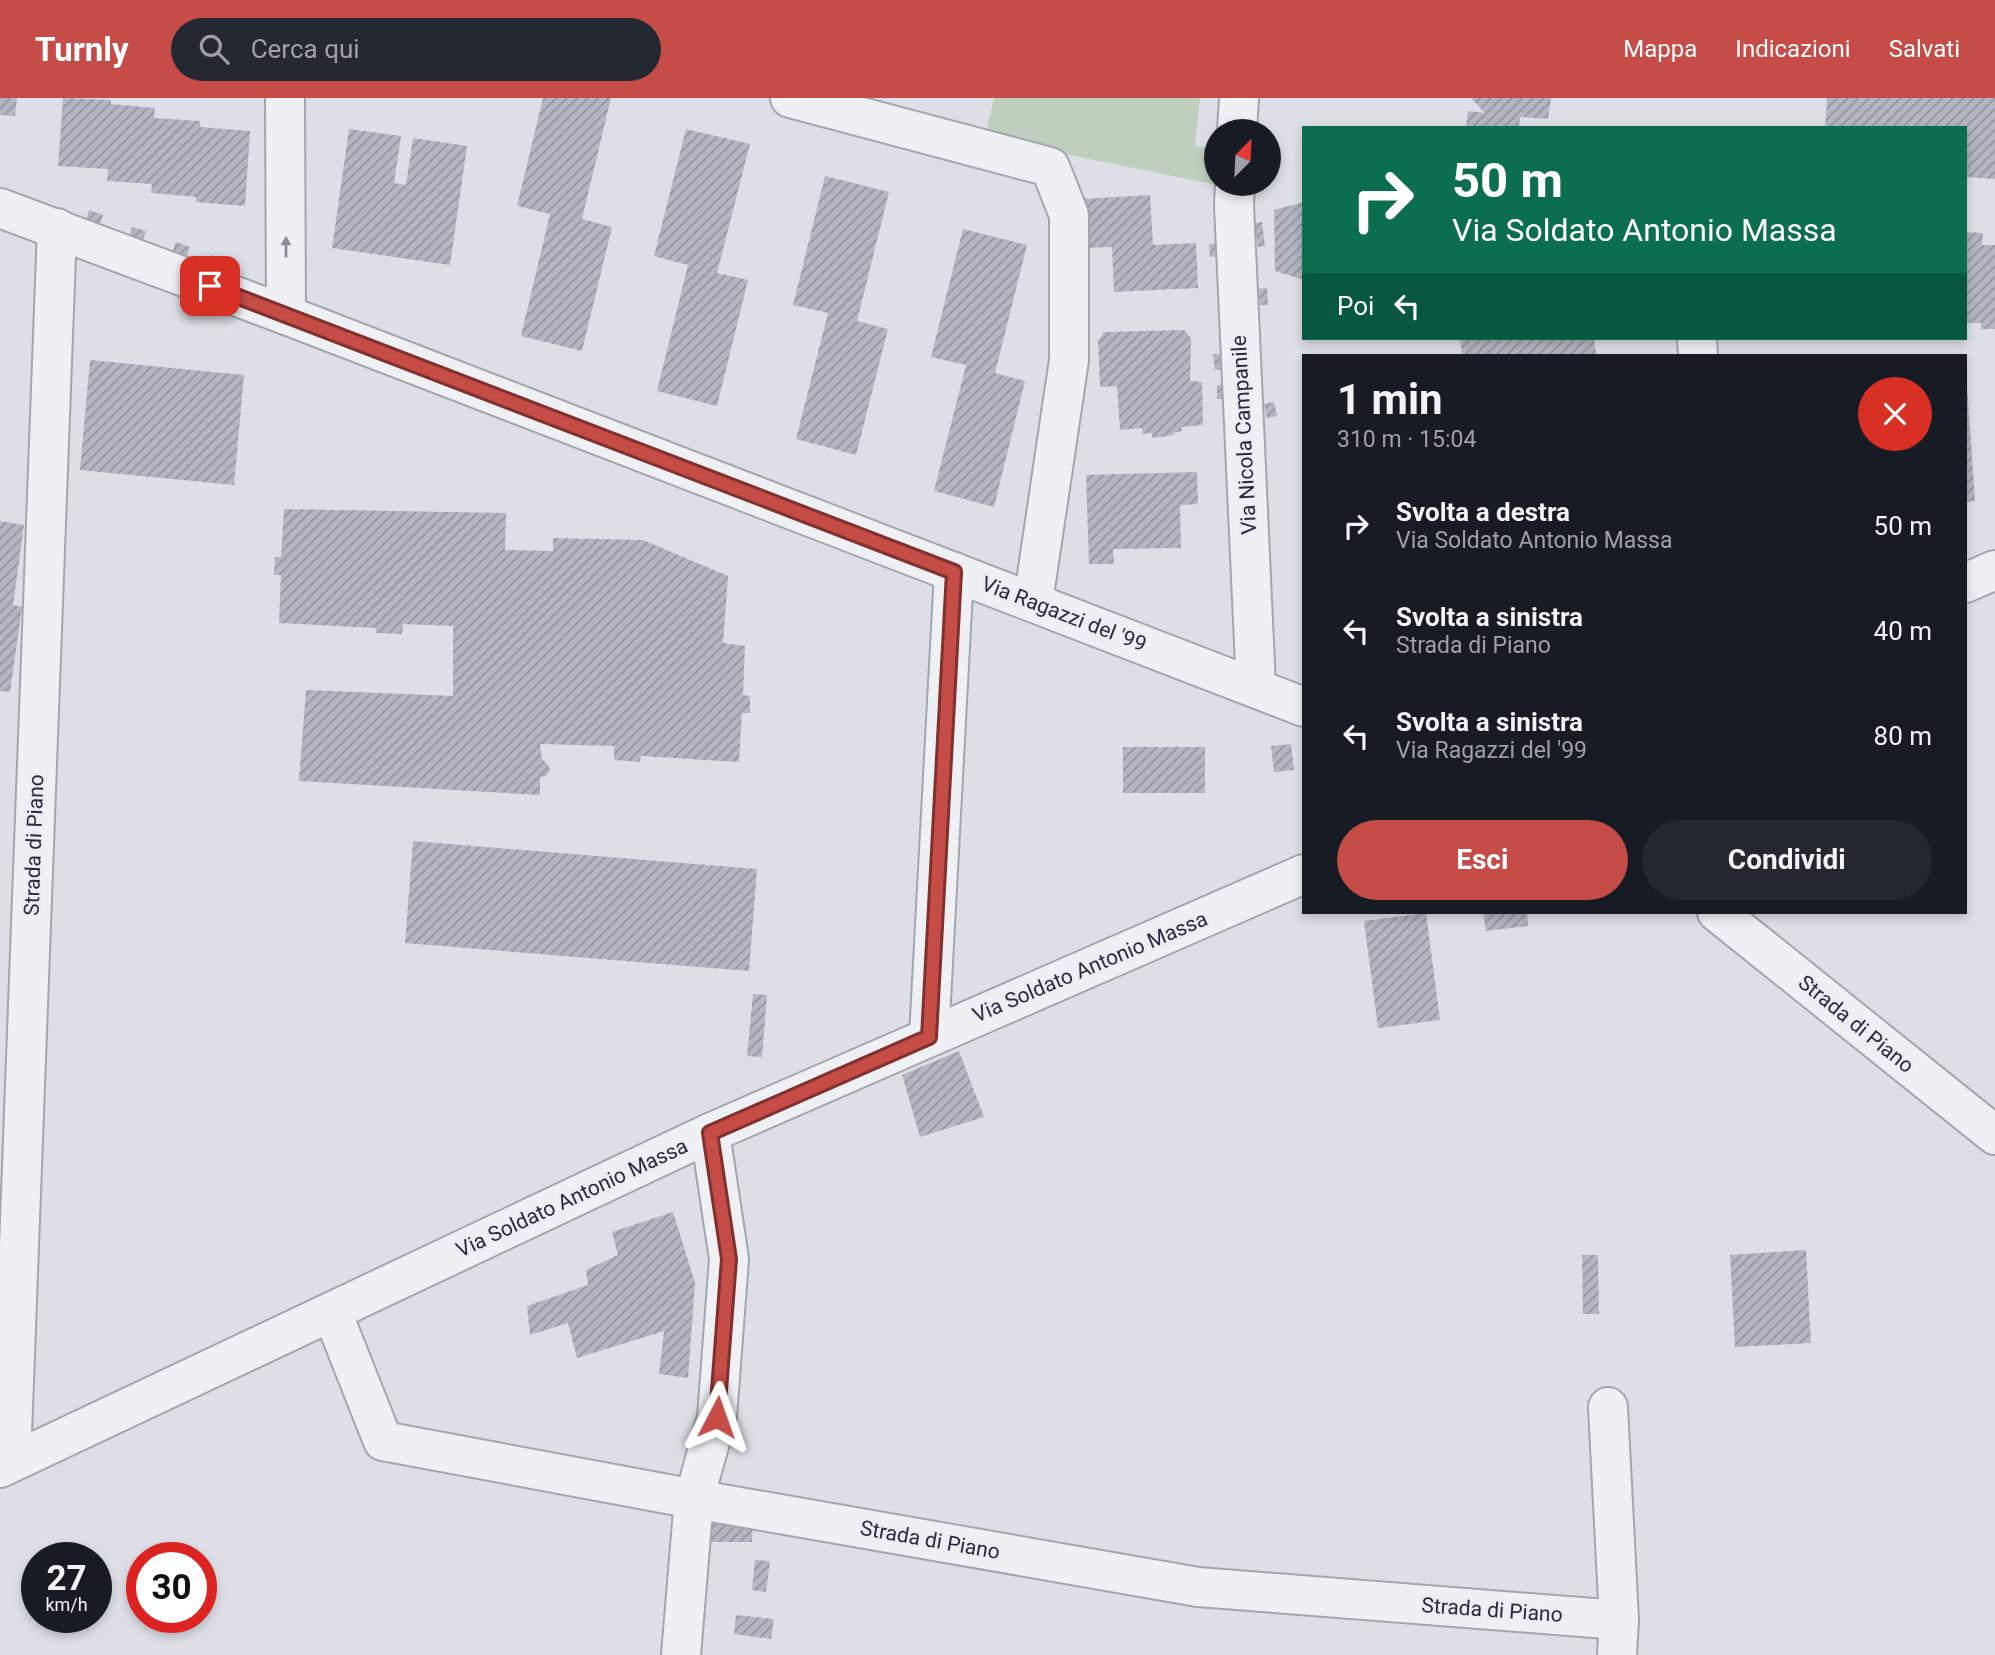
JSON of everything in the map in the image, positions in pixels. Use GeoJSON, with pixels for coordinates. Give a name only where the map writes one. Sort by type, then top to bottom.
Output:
{"type":"FeatureCollection","features":[{"type":"Feature","properties":{"kind":"street"},"geometry":{"type":"LineString","coordinates":[[285,98],[286,315]]}},
{"type":"Feature","properties":{"kind":"street"},"geometry":{"type":"LineString","coordinates":[[790,98],[1050,167],[1069,215],[1069,360],[1033,602]]}},
{"type":"Feature","properties":{"kind":"street"},"geometry":{"type":"LineString","coordinates":[[1238,119],[1239,98]]}},
{"type":"Feature","properties":{"kind":"street","name":"Via Nicola Campanile"},"geometry":{"type":"LineString","coordinates":[[1234,196],[1256,687]]}},
{"type":"Feature","properties":{"kind":"street","name":"Via Ragazzi del '99"},"geometry":{"type":"LineString","coordinates":[[0,208],[286,315],[1302,706]]}},
{"type":"Feature","properties":{"kind":"street","name":"Strada di Piano"},"geometry":{"type":"LineString","coordinates":[[5,1465],[57,228]]}},
{"type":"Feature","properties":{"kind":"street"},"geometry":{"type":"LineString","coordinates":[[1967,582],[1995,570]]}},
{"type":"Feature","properties":{"kind":"street"},"geometry":{"type":"LineString","coordinates":[[929,1037],[954,572]]}},
{"type":"Feature","properties":{"kind":"street","name":"Via Soldato Antonio Massa"},"geometry":{"type":"LineString","coordinates":[[5,1465],[710,1133],[1302,875]]}},
{"type":"Feature","properties":{"kind":"street","name":"Strada di Piano"},"geometry":{"type":"LineString","coordinates":[[1719,914],[1995,1135]]}},
{"type":"Feature","properties":{"kind":"street"},"geometry":{"type":"LineString","coordinates":[[681,1655],[694,1499],[717,1417],[729,1259],[710,1133]]}},
{"type":"Feature","properties":{"kind":"street","name":"Strada di Piano"},"geometry":{"type":"LineString","coordinates":[[332,1312],[383,1441],[694,1499],[1198,1587],[1618,1637]]}},
{"type":"Feature","properties":{"kind":"street"},"geometry":{"type":"LineString","coordinates":[[1608,1407],[1618,1637]]}},
{"type":"Feature","properties":{"kind":"green space"},"geometry":{"type":"Polygon","coordinates":[[[994,98],[1200,98],[1195,146],[1204,148],[1204,182],[985,138],[994,98]]]}},
{"type":"Feature","properties":{"kind":"building"},"geometry":{"type":"Polygon","coordinates":[[[0,98],[17,98],[15,116],[0,115],[0,98]]]}},
{"type":"Feature","properties":{"kind":"building"},"geometry":{"type":"Polygon","coordinates":[[[63,98],[111,100],[111,104],[155,108],[154,118],[200,121],[200,127],[250,131],[245,206],[196,202],[196,197],[151,193],[152,184],[107,181],[108,169],[58,166],[63,98]]]}},
{"type":"Feature","properties":{"kind":"building"},"geometry":{"type":"Polygon","coordinates":[[[543,98],[611,98],[582,219],[612,227],[582,351],[521,336],[550,214],[517,206],[543,98]]]}},
{"type":"Feature","properties":{"kind":"building"},"geometry":{"type":"Polygon","coordinates":[[[1471,98],[1551,98],[1548,119],[1520,117],[1519,126],[1466,126],[1468,111],[1485,113],[1471,98]]]}},
{"type":"Feature","properties":{"kind":"building"},"geometry":{"type":"Polygon","coordinates":[[[1827,98],[1995,98],[1995,179],[1967,177],[1967,126],[1825,126],[1827,98]]]}},
{"type":"Feature","properties":{"kind":"building"},"geometry":{"type":"Polygon","coordinates":[[[349,129],[401,136],[394,183],[406,185],[413,138],[467,146],[450,265],[332,248],[349,129]]]}},
{"type":"Feature","properties":{"kind":"building"},"geometry":{"type":"Polygon","coordinates":[[[686,129],[750,144],[717,273],[748,280],[717,406],[657,391],[688,265],[654,256],[686,129]]]}},
{"type":"Feature","properties":{"kind":"building"},"geometry":{"type":"Polygon","coordinates":[[[825,176],[889,192],[857,321],[888,329],[856,455],[796,439],[828,313],[793,305],[825,176]]]}},
{"type":"Feature","properties":{"kind":"building"},"geometry":{"type":"Polygon","coordinates":[[[1150,195],[1153,245],[1196,243],[1198,288],[1114,292],[1112,247],[1084,248],[1082,199],[1150,195]]]}},
{"type":"Feature","properties":{"kind":"building"},"geometry":{"type":"Polygon","coordinates":[[[1302,203],[1302,279],[1275,271],[1274,210],[1302,203]]]}},
{"type":"Feature","properties":{"kind":"building"},"geometry":{"type":"Polygon","coordinates":[[[89,210],[103,215],[99,228],[85,223],[89,210]]]}},
{"type":"Feature","properties":{"kind":"building"},"geometry":{"type":"Polygon","coordinates":[[[1262,222],[1265,246],[1258,247],[1254,223],[1262,222]]]}},
{"type":"Feature","properties":{"kind":"building"},"geometry":{"type":"Polygon","coordinates":[[[132,227],[146,231],[142,243],[129,239],[132,227]]]}},
{"type":"Feature","properties":{"kind":"building"},"geometry":{"type":"Polygon","coordinates":[[[963,229],[1027,245],[995,373],[1025,381],[994,507],[934,491],[966,365],[931,357],[963,229]]]}},
{"type":"Feature","properties":{"kind":"building"},"geometry":{"type":"Polygon","coordinates":[[[1967,232],[1983,233],[1982,245],[1995,245],[1995,329],[1981,329],[1981,323],[1967,323],[1967,232]]]}},
{"type":"Feature","properties":{"kind":"building"},"geometry":{"type":"Polygon","coordinates":[[[176,242],[190,247],[185,261],[171,256],[176,242]]]}},
{"type":"Feature","properties":{"kind":"building"},"geometry":{"type":"Polygon","coordinates":[[[1218,243],[1219,256],[1210,257],[1209,244],[1218,243]]]}},
{"type":"Feature","properties":{"kind":"building"},"geometry":{"type":"Polygon","coordinates":[[[211,255],[224,259],[221,271],[207,267],[211,255]]]}},
{"type":"Feature","properties":{"kind":"building"},"geometry":{"type":"Polygon","coordinates":[[[1267,288],[1268,305],[1260,305],[1258,289],[1267,288]]]}},
{"type":"Feature","properties":{"kind":"building"},"geometry":{"type":"Polygon","coordinates":[[[1184,330],[1191,338],[1190,381],[1202,382],[1203,425],[1181,427],[1182,431],[1173,433],[1174,435],[1153,438],[1151,433],[1142,434],[1142,428],[1120,430],[1117,386],[1100,387],[1098,341],[1104,332],[1184,330]]]}},
{"type":"Feature","properties":{"kind":"building"},"geometry":{"type":"Polygon","coordinates":[[[1460,340],[1594,340],[1596,354],[1462,354],[1460,340]]]}},
{"type":"Feature","properties":{"kind":"building"},"geometry":{"type":"Polygon","coordinates":[[[1213,354],[1225,354],[1226,369],[1215,370],[1213,354]]]}},
{"type":"Feature","properties":{"kind":"building"},"geometry":{"type":"Polygon","coordinates":[[[90,360],[244,375],[234,485],[80,470],[90,360]]]}},
{"type":"Feature","properties":{"kind":"building"},"geometry":{"type":"Polygon","coordinates":[[[1217,385],[1225,385],[1226,399],[1217,399],[1217,385]]]}},
{"type":"Feature","properties":{"kind":"building"},"geometry":{"type":"Polygon","coordinates":[[[1967,386],[1975,501],[1967,502],[1967,386]]]}},
{"type":"Feature","properties":{"kind":"building"},"geometry":{"type":"Polygon","coordinates":[[[1274,402],[1277,416],[1267,418],[1264,404],[1274,402]]]}},
{"type":"Feature","properties":{"kind":"building"},"geometry":{"type":"Polygon","coordinates":[[[1197,472],[1198,504],[1180,505],[1181,548],[1113,549],[1114,564],[1089,564],[1086,475],[1197,472]]]}},
{"type":"Feature","properties":{"kind":"building"},"geometry":{"type":"Polygon","coordinates":[[[284,509],[506,513],[505,550],[553,551],[553,538],[643,540],[728,576],[723,643],[745,646],[743,695],[750,696],[750,713],[742,713],[739,762],[641,756],[640,762],[614,760],[614,746],[540,744],[542,759],[550,770],[546,776],[540,777],[540,795],[299,781],[306,690],[453,696],[453,626],[403,624],[402,634],[376,633],[376,628],[279,623],[281,575],[274,575],[275,557],[281,557],[284,509]]]}},
{"type":"Feature","properties":{"kind":"building"},"geometry":{"type":"Polygon","coordinates":[[[0,521],[24,525],[13,605],[22,607],[10,692],[0,691],[0,521]]]}},
{"type":"Feature","properties":{"kind":"building"},"geometry":{"type":"Polygon","coordinates":[[[1291,744],[1294,770],[1274,772],[1271,746],[1291,744]]]}},
{"type":"Feature","properties":{"kind":"building"},"geometry":{"type":"Polygon","coordinates":[[[1123,747],[1205,747],[1205,793],[1123,793],[1123,747]]]}},
{"type":"Feature","properties":{"kind":"building"},"geometry":{"type":"Polygon","coordinates":[[[413,841],[757,869],[749,971],[405,943],[413,841]]]}},
{"type":"Feature","properties":{"kind":"building"},"geometry":{"type":"Polygon","coordinates":[[[1426,914],[1440,1020],[1378,1028],[1364,921],[1426,914]]]}},
{"type":"Feature","properties":{"kind":"building"},"geometry":{"type":"Polygon","coordinates":[[[1483,914],[1527,914],[1528,926],[1486,931],[1483,914]]]}},
{"type":"Feature","properties":{"kind":"building"},"geometry":{"type":"Polygon","coordinates":[[[753,994],[767,995],[762,1057],[747,1056],[753,994]]]}},
{"type":"Feature","properties":{"kind":"building"},"geometry":{"type":"Polygon","coordinates":[[[959,1051],[984,1117],[920,1137],[902,1075],[959,1051]]]}},
{"type":"Feature","properties":{"kind":"building"},"geometry":{"type":"Polygon","coordinates":[[[673,1212],[695,1283],[688,1378],[659,1374],[664,1331],[577,1358],[568,1323],[530,1335],[527,1306],[588,1285],[586,1270],[618,1255],[612,1232],[673,1212]]]}},
{"type":"Feature","properties":{"kind":"building"},"geometry":{"type":"Polygon","coordinates":[[[1806,1250],[1811,1343],[1735,1347],[1730,1255],[1806,1250]]]}},
{"type":"Feature","properties":{"kind":"building"},"geometry":{"type":"Polygon","coordinates":[[[1582,1255],[1598,1255],[1599,1314],[1583,1314],[1582,1255]]]}},
{"type":"Feature","properties":{"kind":"building"},"geometry":{"type":"Polygon","coordinates":[[[711,1520],[753,1521],[752,1542],[711,1542],[711,1520]]]}},
{"type":"Feature","properties":{"kind":"building"},"geometry":{"type":"Polygon","coordinates":[[[755,1560],[770,1561],[766,1592],[752,1590],[755,1560]]]}},
{"type":"Feature","properties":{"kind":"building"},"geometry":{"type":"Polygon","coordinates":[[[736,1615],[774,1619],[771,1639],[734,1634],[736,1615]]]}},
{"type":"Feature","properties":{"kind":"route"},"geometry":{"type":"LineString","coordinates":[[210,286],[954,572],[929,1037],[710,1133],[729,1259],[717,1417]]}}]}
